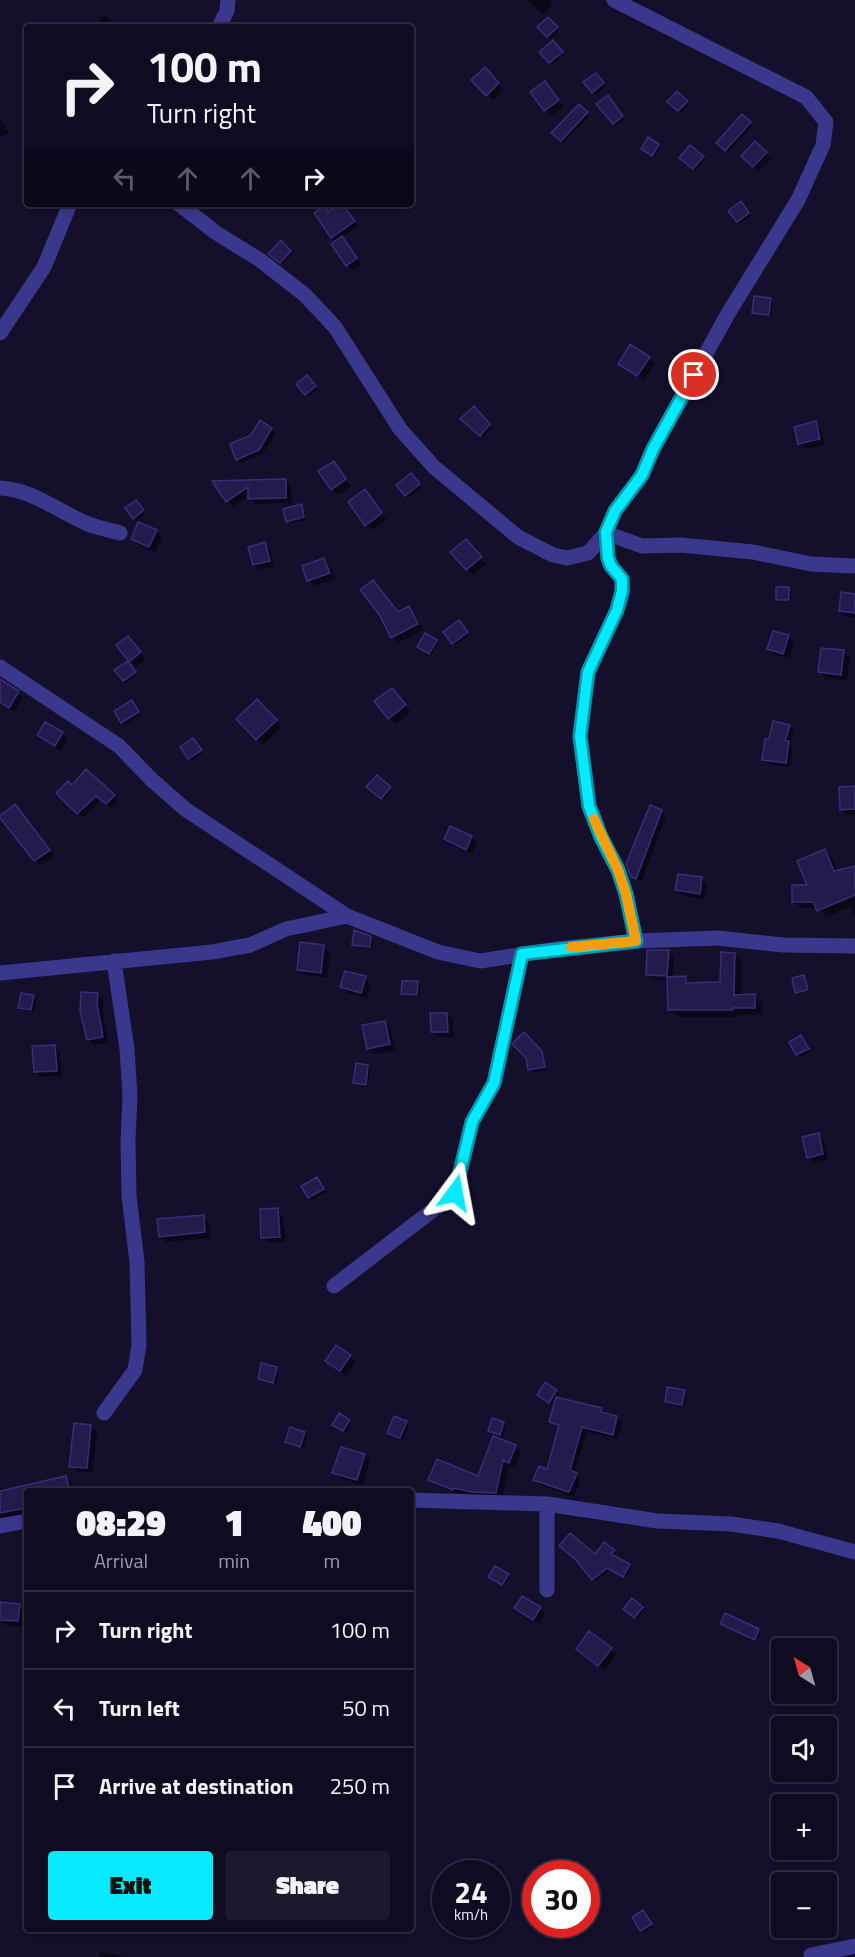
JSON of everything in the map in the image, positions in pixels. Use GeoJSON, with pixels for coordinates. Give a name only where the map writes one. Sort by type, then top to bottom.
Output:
{"type":"FeatureCollection","features":[{"type":"Feature","properties":{"kind":"street"},"geometry":{"type":"LineString","coordinates":[[220,24],[227,11],[228,0]]}},
{"type":"Feature","properties":{"kind":"street"},"geometry":{"type":"LineString","coordinates":[[183,207],[215,232],[260,260],[305,295],[335,327],[400,429],[434,467],[518,537],[553,555],[567,558],[588,553],[606,532],[615,511],[642,475],[653,449],[729,312],[798,200],[823,145],[826,122],[806,97],[614,0]]}},
{"type":"Feature","properties":{"kind":"street"},"geometry":{"type":"LineString","coordinates":[[0,333],[44,267],[69,207]]}},
{"type":"Feature","properties":{"kind":"street"},"geometry":{"type":"LineString","coordinates":[[0,488],[12,488],[42,500],[89,525],[120,533]]}},
{"type":"Feature","properties":{"kind":"street"},"geometry":{"type":"LineString","coordinates":[[606,532],[642,546],[680,544],[753,552],[811,564],[855,566]]}},
{"type":"Feature","properties":{"kind":"street"},"geometry":{"type":"LineString","coordinates":[[606,532],[608,558],[611,566],[622,579],[622,591],[617,610],[588,672],[580,736],[589,806],[601,837],[618,870],[626,894],[636,941]]}},
{"type":"Feature","properties":{"kind":"street"},"geometry":{"type":"LineString","coordinates":[[0,667],[119,746],[152,780],[185,809],[347,916],[438,952],[480,961],[636,941],[718,938],[783,945],[855,946]]}},
{"type":"Feature","properties":{"kind":"street"},"geometry":{"type":"LineString","coordinates":[[0,973],[212,952],[250,945],[286,929],[347,916]]}},
{"type":"Feature","properties":{"kind":"street"},"geometry":{"type":"LineString","coordinates":[[334,1286],[455,1193],[472,1122],[494,1083],[522,954]]}},
{"type":"Feature","properties":{"kind":"street"},"geometry":{"type":"LineString","coordinates":[[104,1413],[135,1370],[139,1345],[137,1262],[129,1196],[130,1096],[127,1049],[114,961]]}},
{"type":"Feature","properties":{"kind":"street"},"geometry":{"type":"LineString","coordinates":[[414,1500],[547,1504],[657,1521],[731,1524],[778,1531],[855,1552]]}},
{"type":"Feature","properties":{"kind":"street"},"geometry":{"type":"LineString","coordinates":[[547,1504],[547,1590]]}},
{"type":"Feature","properties":{"kind":"street"},"geometry":{"type":"LineString","coordinates":[[0,1526],[24,1522]]}},
{"type":"Feature","properties":{"kind":"street"},"geometry":{"type":"LineString","coordinates":[[811,1955],[855,1946]]}},
{"type":"Feature","properties":{"kind":"building"},"geometry":{"type":"Polygon","coordinates":[[[548,17],[558,27],[547,37],[537,27],[548,17]]]}},
{"type":"Feature","properties":{"kind":"building"},"geometry":{"type":"Polygon","coordinates":[[[553,40],[563,52],[549,63],[539,52],[553,40]]]}},
{"type":"Feature","properties":{"kind":"building"},"geometry":{"type":"Polygon","coordinates":[[[485,67],[499,83],[486,96],[471,80],[485,67]]]}},
{"type":"Feature","properties":{"kind":"building"},"geometry":{"type":"Polygon","coordinates":[[[596,73],[604,83],[592,93],[583,82],[596,73]]]}},
{"type":"Feature","properties":{"kind":"building"},"geometry":{"type":"Polygon","coordinates":[[[545,81],[559,100],[544,111],[530,92],[545,81]]]}},
{"type":"Feature","properties":{"kind":"building"},"geometry":{"type":"Polygon","coordinates":[[[677,91],[688,101],[678,111],[667,102],[677,91]]]}},
{"type":"Feature","properties":{"kind":"building"},"geometry":{"type":"Polygon","coordinates":[[[608,95],[623,116],[613,124],[596,104],[608,95]]]}},
{"type":"Feature","properties":{"kind":"building"},"geometry":{"type":"Polygon","coordinates":[[[579,104],[588,112],[561,141],[551,133],[579,104]]]}},
{"type":"Feature","properties":{"kind":"building"},"geometry":{"type":"Polygon","coordinates":[[[742,114],[751,122],[725,151],[716,143],[742,114]]]}},
{"type":"Feature","properties":{"kind":"building"},"geometry":{"type":"Polygon","coordinates":[[[648,137],[659,144],[652,156],[641,149],[648,137]]]}},
{"type":"Feature","properties":{"kind":"building"},"geometry":{"type":"Polygon","coordinates":[[[755,141],[767,152],[753,167],[741,156],[755,141]]]}},
{"type":"Feature","properties":{"kind":"building"},"geometry":{"type":"Polygon","coordinates":[[[690,145],[704,156],[693,169],[679,158],[690,145]]]}},
{"type":"Feature","properties":{"kind":"building"},"geometry":{"type":"Polygon","coordinates":[[[741,201],[749,213],[737,222],[728,211],[741,201]]]}},
{"type":"Feature","properties":{"kind":"building"},"geometry":{"type":"Polygon","coordinates":[[[323,207],[328,212],[335,207],[344,207],[355,221],[331,238],[314,213],[323,207]]]}},
{"type":"Feature","properties":{"kind":"building"},"geometry":{"type":"Polygon","coordinates":[[[342,236],[357,258],[346,266],[331,244],[342,236]]]}},
{"type":"Feature","properties":{"kind":"building"},"geometry":{"type":"Polygon","coordinates":[[[281,240],[291,251],[280,263],[268,254],[281,240]]]}},
{"type":"Feature","properties":{"kind":"building"},"geometry":{"type":"Polygon","coordinates":[[[754,296],[771,298],[769,315],[752,313],[754,296]]]}},
{"type":"Feature","properties":{"kind":"building"},"geometry":{"type":"Polygon","coordinates":[[[630,344],[650,357],[637,376],[618,364],[630,344]]]}},
{"type":"Feature","properties":{"kind":"building"},"geometry":{"type":"Polygon","coordinates":[[[307,375],[316,386],[305,395],[296,384],[307,375]]]}},
{"type":"Feature","properties":{"kind":"building"},"geometry":{"type":"Polygon","coordinates":[[[474,406],[490,424],[480,436],[460,419],[474,406]]]}},
{"type":"Feature","properties":{"kind":"building"},"geometry":{"type":"Polygon","coordinates":[[[260,420],[272,428],[259,450],[236,460],[230,444],[251,435],[260,420]]]}},
{"type":"Feature","properties":{"kind":"building"},"geometry":{"type":"Polygon","coordinates":[[[816,421],[820,439],[798,444],[794,427],[816,421]]]}},
{"type":"Feature","properties":{"kind":"building"},"geometry":{"type":"Polygon","coordinates":[[[334,461],[346,479],[331,490],[318,471],[334,461]]]}},
{"type":"Feature","properties":{"kind":"building"},"geometry":{"type":"Polygon","coordinates":[[[411,473],[420,484],[405,496],[396,485],[411,473]]]}},
{"type":"Feature","properties":{"kind":"building"},"geometry":{"type":"Polygon","coordinates":[[[286,479],[286,498],[248,499],[248,487],[226,502],[212,481],[286,479]]]}},
{"type":"Feature","properties":{"kind":"building"},"geometry":{"type":"Polygon","coordinates":[[[365,489],[382,513],[365,526],[348,502],[365,489]]]}},
{"type":"Feature","properties":{"kind":"building"},"geometry":{"type":"Polygon","coordinates":[[[136,500],[144,510],[133,519],[125,508],[136,500]]]}},
{"type":"Feature","properties":{"kind":"building"},"geometry":{"type":"Polygon","coordinates":[[[302,504],[304,517],[286,522],[283,509],[302,504]]]}},
{"type":"Feature","properties":{"kind":"building"},"geometry":{"type":"Polygon","coordinates":[[[138,522],[157,530],[149,547],[131,539],[138,522]]]}},
{"type":"Feature","properties":{"kind":"building"},"geometry":{"type":"Polygon","coordinates":[[[466,539],[482,557],[466,570],[450,552],[466,539]]]}},
{"type":"Feature","properties":{"kind":"building"},"geometry":{"type":"Polygon","coordinates":[[[265,542],[270,561],[253,565],[248,547],[265,542]]]}},
{"type":"Feature","properties":{"kind":"building"},"geometry":{"type":"Polygon","coordinates":[[[324,558],[330,573],[307,581],[302,566],[324,558]]]}},
{"type":"Feature","properties":{"kind":"building"},"geometry":{"type":"Polygon","coordinates":[[[373,580],[398,612],[409,606],[418,624],[391,638],[379,614],[360,590],[373,580]]]}},
{"type":"Feature","properties":{"kind":"building"},"geometry":{"type":"Polygon","coordinates":[[[776,587],[789,587],[789,600],[776,600],[776,587]]]}},
{"type":"Feature","properties":{"kind":"building"},"geometry":{"type":"Polygon","coordinates":[[[841,592],[855,594],[855,613],[839,611],[841,592]]]}},
{"type":"Feature","properties":{"kind":"building"},"geometry":{"type":"Polygon","coordinates":[[[459,620],[468,632],[452,644],[443,632],[459,620]]]}},
{"type":"Feature","properties":{"kind":"building"},"geometry":{"type":"Polygon","coordinates":[[[773,631],[789,635],[783,654],[767,649],[773,631]]]}},
{"type":"Feature","properties":{"kind":"building"},"geometry":{"type":"Polygon","coordinates":[[[425,633],[437,640],[429,654],[417,647],[425,633]]]}},
{"type":"Feature","properties":{"kind":"building"},"geometry":{"type":"Polygon","coordinates":[[[128,636],[141,652],[129,662],[116,645],[128,636]]]}},
{"type":"Feature","properties":{"kind":"building"},"geometry":{"type":"Polygon","coordinates":[[[821,648],[844,650],[841,675],[818,672],[821,648]]]}},
{"type":"Feature","properties":{"kind":"building"},"geometry":{"type":"Polygon","coordinates":[[[128,661],[136,672],[123,681],[114,670],[128,661]]]}},
{"type":"Feature","properties":{"kind":"building"},"geometry":{"type":"Polygon","coordinates":[[[0,679],[19,691],[9,708],[0,702],[0,679]]]}},
{"type":"Feature","properties":{"kind":"building"},"geometry":{"type":"Polygon","coordinates":[[[392,688],[406,705],[388,719],[374,701],[392,688]]]}},
{"type":"Feature","properties":{"kind":"building"},"geometry":{"type":"Polygon","coordinates":[[[257,699],[277,720],[256,740],[236,719],[257,699]]]}},
{"type":"Feature","properties":{"kind":"building"},"geometry":{"type":"Polygon","coordinates":[[[132,700],[139,712],[121,723],[114,711],[132,700]]]}},
{"type":"Feature","properties":{"kind":"building"},"geometry":{"type":"Polygon","coordinates":[[[773,721],[790,725],[785,741],[789,741],[786,763],[762,760],[765,739],[769,739],[773,721]]]}},
{"type":"Feature","properties":{"kind":"building"},"geometry":{"type":"Polygon","coordinates":[[[45,722],[63,732],[55,746],[37,735],[45,722]]]}},
{"type":"Feature","properties":{"kind":"building"},"geometry":{"type":"Polygon","coordinates":[[[193,738],[202,750],[188,759],[180,747],[193,738]]]}},
{"type":"Feature","properties":{"kind":"building"},"geometry":{"type":"Polygon","coordinates":[[[86,769],[115,795],[106,804],[96,796],[77,814],[56,793],[68,781],[72,785],[86,769]]]}},
{"type":"Feature","properties":{"kind":"building"},"geometry":{"type":"Polygon","coordinates":[[[377,775],[391,787],[381,799],[366,787],[377,775]]]}},
{"type":"Feature","properties":{"kind":"building"},"geometry":{"type":"Polygon","coordinates":[[[855,786],[855,809],[840,810],[839,787],[855,786]]]}},
{"type":"Feature","properties":{"kind":"building"},"geometry":{"type":"Polygon","coordinates":[[[15,804],[50,850],[34,861],[0,818],[15,804]]]}},
{"type":"Feature","properties":{"kind":"building"},"geometry":{"type":"Polygon","coordinates":[[[650,805],[662,810],[636,879],[631,877],[626,864],[650,805]]]}},
{"type":"Feature","properties":{"kind":"building"},"geometry":{"type":"Polygon","coordinates":[[[450,826],[472,836],[466,850],[444,839],[450,826]]]}},
{"type":"Feature","properties":{"kind":"building"},"geometry":{"type":"Polygon","coordinates":[[[825,849],[834,871],[855,866],[855,895],[817,911],[813,902],[792,902],[792,885],[807,885],[797,861],[825,849]]]}},
{"type":"Feature","properties":{"kind":"building"},"geometry":{"type":"Polygon","coordinates":[[[678,874],[702,877],[700,894],[675,890],[678,874]]]}},
{"type":"Feature","properties":{"kind":"building"},"geometry":{"type":"Polygon","coordinates":[[[354,930],[371,936],[370,947],[352,945],[354,930]]]}},
{"type":"Feature","properties":{"kind":"building"},"geometry":{"type":"Polygon","coordinates":[[[300,942],[324,945],[321,973],[297,970],[300,942]]]}},
{"type":"Feature","properties":{"kind":"building"},"geometry":{"type":"Polygon","coordinates":[[[647,950],[669,950],[667,976],[646,975],[647,950]]]}},
{"type":"Feature","properties":{"kind":"building"},"geometry":{"type":"Polygon","coordinates":[[[721,952],[735,953],[734,995],[755,994],[755,1008],[668,1010],[667,977],[686,976],[686,983],[720,982],[721,952]]]}},
{"type":"Feature","properties":{"kind":"building"},"geometry":{"type":"Polygon","coordinates":[[[345,971],[366,976],[361,993],[340,987],[345,971]]]}},
{"type":"Feature","properties":{"kind":"building"},"geometry":{"type":"Polygon","coordinates":[[[804,975],[808,990],[795,993],[792,978],[804,975]]]}},
{"type":"Feature","properties":{"kind":"building"},"geometry":{"type":"Polygon","coordinates":[[[402,981],[418,981],[417,995],[401,994],[402,981]]]}},
{"type":"Feature","properties":{"kind":"building"},"geometry":{"type":"Polygon","coordinates":[[[81,992],[98,993],[97,1004],[103,1037],[87,1040],[80,1011],[81,992]]]}},
{"type":"Feature","properties":{"kind":"building"},"geometry":{"type":"Polygon","coordinates":[[[21,993],[34,995],[31,1010],[18,1008],[21,993]]]}},
{"type":"Feature","properties":{"kind":"building"},"geometry":{"type":"Polygon","coordinates":[[[430,1013],[447,1013],[448,1032],[431,1032],[430,1013]]]}},
{"type":"Feature","properties":{"kind":"building"},"geometry":{"type":"Polygon","coordinates":[[[385,1021],[390,1044],[367,1049],[362,1025],[385,1021]]]}},
{"type":"Feature","properties":{"kind":"building"},"geometry":{"type":"Polygon","coordinates":[[[524,1032],[542,1051],[545,1067],[528,1070],[526,1058],[512,1044],[524,1032]]]}},
{"type":"Feature","properties":{"kind":"building"},"geometry":{"type":"Polygon","coordinates":[[[801,1035],[809,1049],[796,1055],[789,1042],[801,1035]]]}},
{"type":"Feature","properties":{"kind":"building"},"geometry":{"type":"Polygon","coordinates":[[[55,1045],[57,1071],[34,1072],[32,1046],[55,1045]]]}},
{"type":"Feature","properties":{"kind":"building"},"geometry":{"type":"Polygon","coordinates":[[[356,1063],[368,1065],[366,1085],[353,1083],[356,1063]]]}},
{"type":"Feature","properties":{"kind":"building"},"geometry":{"type":"Polygon","coordinates":[[[819,1133],[823,1154],[807,1158],[802,1137],[819,1133]]]}},
{"type":"Feature","properties":{"kind":"building"},"geometry":{"type":"Polygon","coordinates":[[[317,1177],[324,1189],[308,1198],[301,1186],[317,1177]]]}},
{"type":"Feature","properties":{"kind":"building"},"geometry":{"type":"Polygon","coordinates":[[[278,1208],[280,1237],[261,1238],[260,1209],[278,1208]]]}},
{"type":"Feature","properties":{"kind":"building"},"geometry":{"type":"Polygon","coordinates":[[[204,1215],[205,1232],[159,1237],[157,1219],[204,1215]]]}},
{"type":"Feature","properties":{"kind":"building"},"geometry":{"type":"Polygon","coordinates":[[[336,1345],[351,1355],[340,1371],[325,1361],[336,1345]]]}},
{"type":"Feature","properties":{"kind":"building"},"geometry":{"type":"Polygon","coordinates":[[[261,1363],[277,1367],[273,1383],[258,1379],[261,1363]]]}},
{"type":"Feature","properties":{"kind":"building"},"geometry":{"type":"Polygon","coordinates":[[[545,1382],[557,1390],[549,1403],[537,1395],[545,1382]]]}},
{"type":"Feature","properties":{"kind":"building"},"geometry":{"type":"Polygon","coordinates":[[[667,1387],[685,1390],[682,1405],[665,1402],[667,1387]]]}},
{"type":"Feature","properties":{"kind":"building"},"geometry":{"type":"Polygon","coordinates":[[[556,1397],[602,1408],[601,1412],[617,1416],[613,1435],[582,1427],[570,1470],[577,1473],[569,1492],[533,1480],[539,1466],[547,1469],[559,1425],[549,1422],[556,1397]]]}},
{"type":"Feature","properties":{"kind":"building"},"geometry":{"type":"Polygon","coordinates":[[[339,1413],[350,1420],[343,1431],[332,1425],[339,1413]]]}},
{"type":"Feature","properties":{"kind":"building"},"geometry":{"type":"Polygon","coordinates":[[[394,1416],[407,1421],[400,1438],[387,1433],[394,1416]]]}},
{"type":"Feature","properties":{"kind":"building"},"geometry":{"type":"Polygon","coordinates":[[[492,1418],[504,1422],[500,1435],[488,1431],[492,1418]]]}},
{"type":"Feature","properties":{"kind":"building"},"geometry":{"type":"Polygon","coordinates":[[[74,1423],[91,1425],[87,1468],[69,1467],[74,1423]]]}},
{"type":"Feature","properties":{"kind":"building"},"geometry":{"type":"Polygon","coordinates":[[[290,1427],[305,1432],[300,1447],[285,1442],[290,1427]]]}},
{"type":"Feature","properties":{"kind":"building"},"geometry":{"type":"Polygon","coordinates":[[[493,1436],[516,1445],[509,1463],[503,1460],[496,1493],[472,1492],[454,1488],[453,1490],[428,1480],[437,1459],[478,1476],[493,1436]]]}},
{"type":"Feature","properties":{"kind":"building"},"geometry":{"type":"Polygon","coordinates":[[[341,1447],[365,1454],[357,1480],[332,1473],[341,1447]]]}},
{"type":"Feature","properties":{"kind":"building"},"geometry":{"type":"Polygon","coordinates":[[[66,1476],[69,1488],[24,1488],[24,1509],[0,1513],[0,1491],[66,1476]]]}},
{"type":"Feature","properties":{"kind":"building"},"geometry":{"type":"Polygon","coordinates":[[[570,1533],[595,1554],[604,1542],[615,1550],[611,1554],[630,1564],[623,1577],[607,1568],[592,1580],[576,1560],[559,1546],[570,1533]]]}},
{"type":"Feature","properties":{"kind":"building"},"geometry":{"type":"Polygon","coordinates":[[[495,1566],[509,1574],[502,1585],[488,1577],[495,1566]]]}},
{"type":"Feature","properties":{"kind":"building"},"geometry":{"type":"Polygon","coordinates":[[[522,1596],[541,1607],[533,1620],[514,1608],[522,1596]]]}},
{"type":"Feature","properties":{"kind":"building"},"geometry":{"type":"Polygon","coordinates":[[[632,1598],[643,1607],[634,1618],[623,1609],[632,1598]]]}},
{"type":"Feature","properties":{"kind":"building"},"geometry":{"type":"Polygon","coordinates":[[[0,1602],[20,1604],[18,1621],[0,1620],[0,1602]]]}},
{"type":"Feature","properties":{"kind":"building"},"geometry":{"type":"Polygon","coordinates":[[[725,1613],[759,1629],[755,1640],[720,1624],[725,1613]]]}},
{"type":"Feature","properties":{"kind":"building"},"geometry":{"type":"Polygon","coordinates":[[[589,1631],[612,1648],[598,1666],[576,1649],[589,1631]]]}},
{"type":"Feature","properties":{"kind":"building"},"geometry":{"type":"Polygon","coordinates":[[[643,1910],[652,1924],[640,1931],[632,1917],[643,1910]]]}},
{"type":"Feature","properties":{"kind":"slow traffic"},"geometry":{"type":"LineString","coordinates":[[571,947],[636,941],[626,894],[618,870],[594,819]]}},
{"type":"Feature","properties":{"kind":"route"},"geometry":{"type":"LineString","coordinates":[[455,1193],[472,1122],[494,1083],[522,954],[636,941],[626,894],[618,870],[601,837],[589,806],[580,736],[588,672],[617,610],[622,591],[622,579],[611,566],[608,558],[606,532],[615,511],[642,475],[653,449],[694,375]]}}]}
